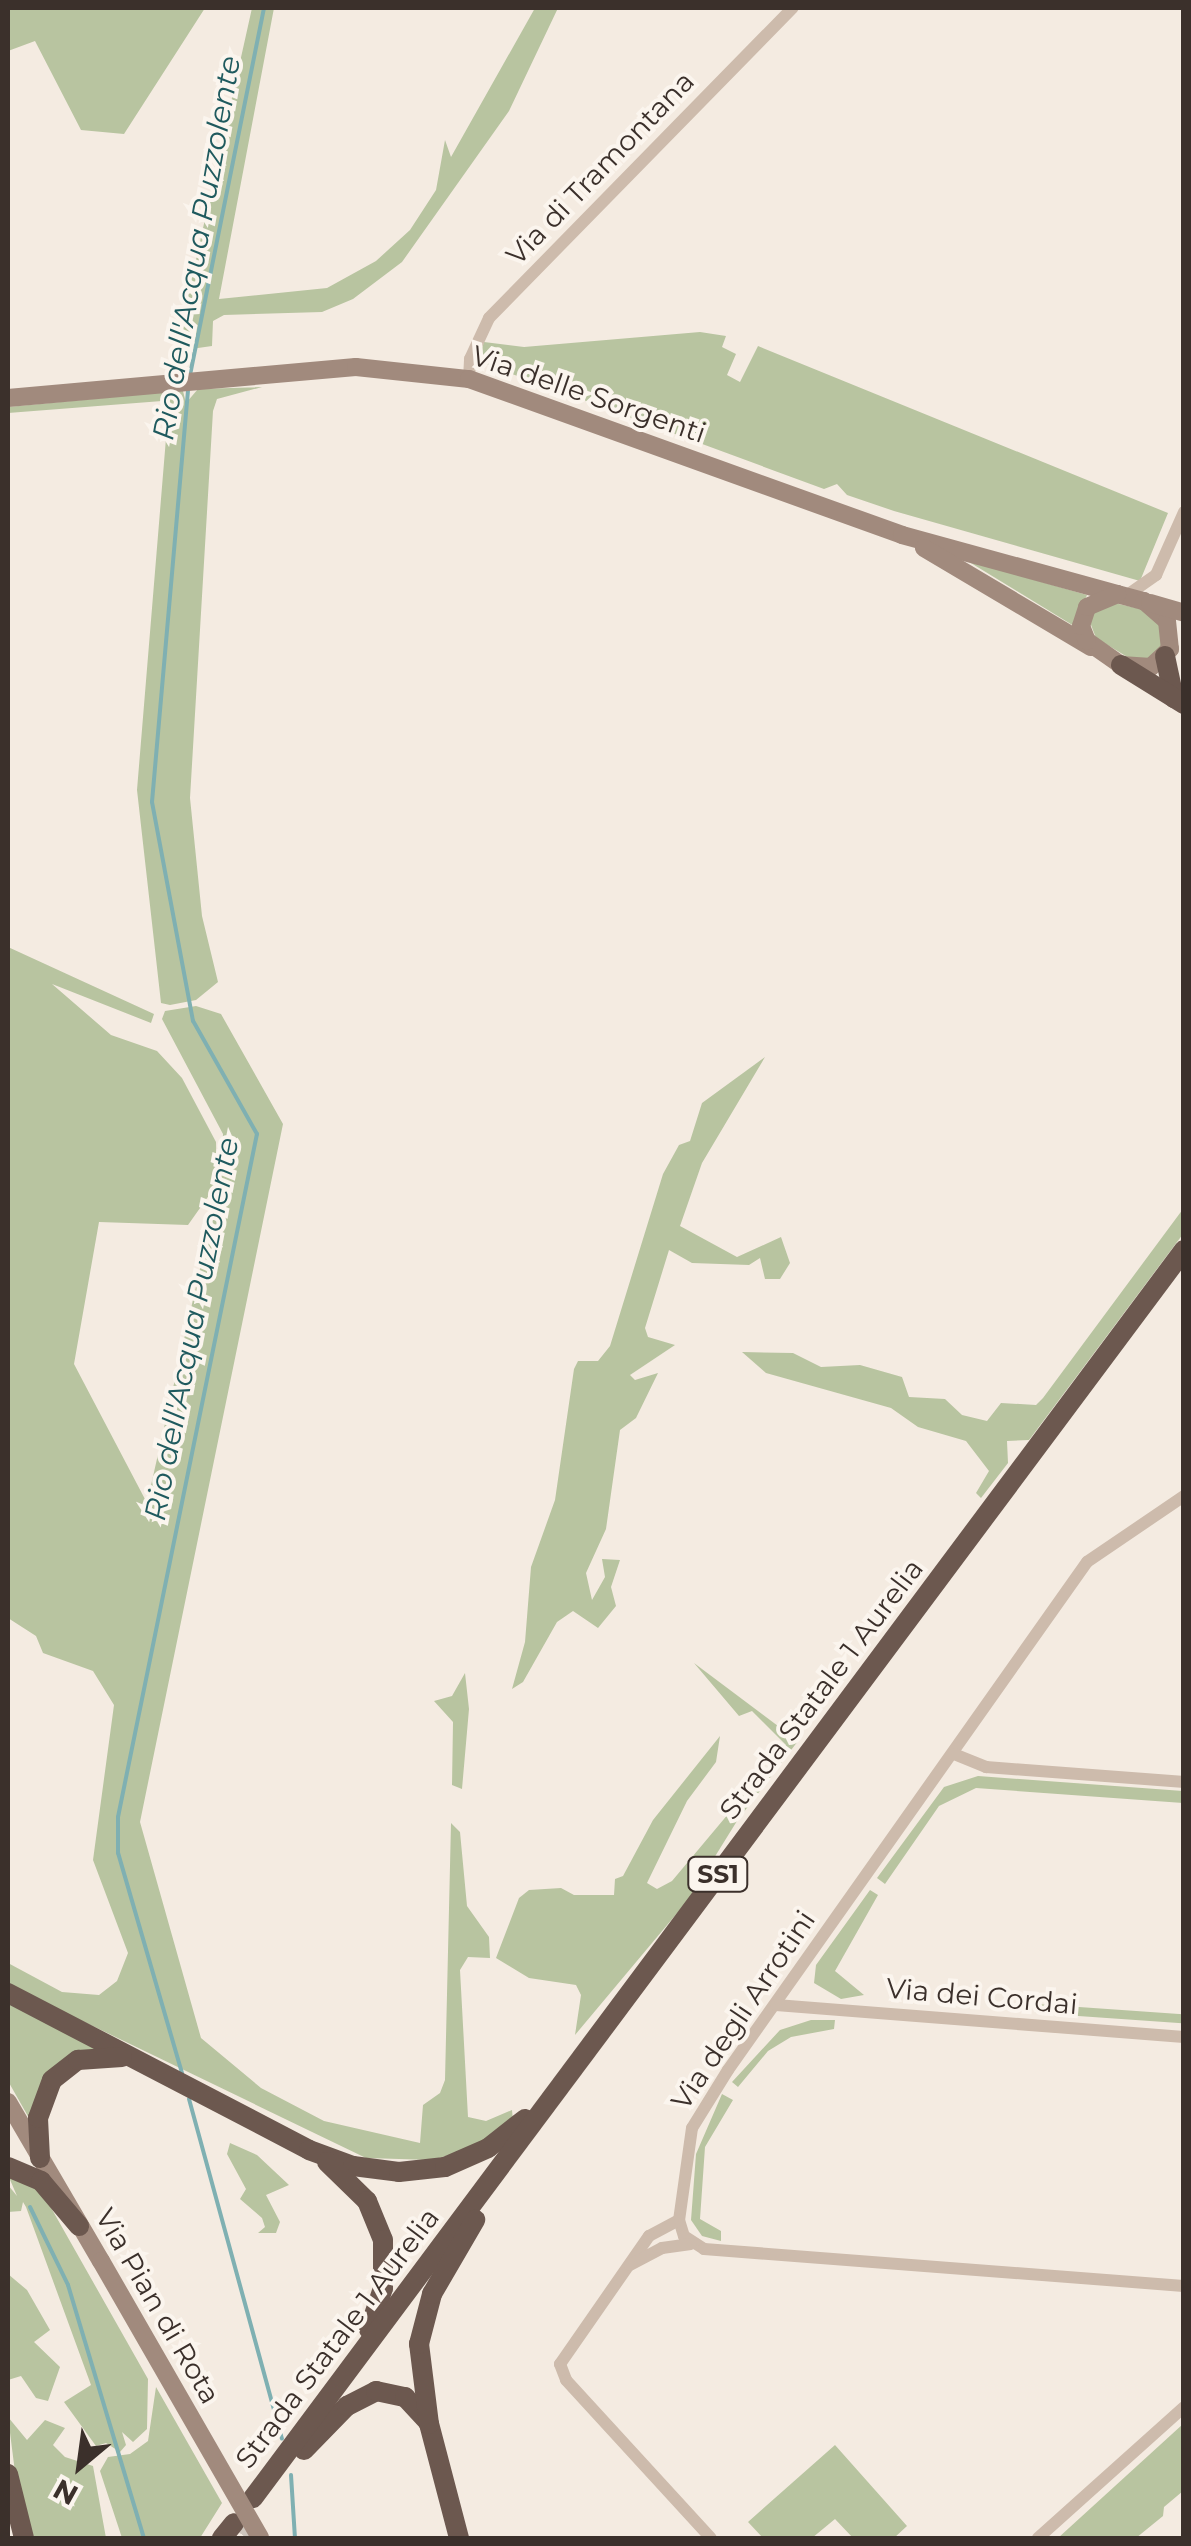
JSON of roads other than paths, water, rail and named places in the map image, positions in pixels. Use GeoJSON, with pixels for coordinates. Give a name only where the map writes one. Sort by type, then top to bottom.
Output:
{"type":"FeatureCollection","features":[{"type":"Feature","properties":{"kind":"highway"},"geometry":{"type":"LineString","coordinates":[[1168,653],[1179,701]]}},
{"type":"Feature","properties":{"kind":"highway"},"geometry":{"type":"LineString","coordinates":[[1121,665],[1179,701]]}},
{"type":"Feature","properties":{"kind":"highway","name":"Strada Statale 1 Aurelia"},"geometry":{"type":"LineString","coordinates":[[1184,1250],[352,2365],[255,2504],[304,2450],[1184,1269]]}},
{"type":"Feature","properties":{"kind":"highway"},"geometry":{"type":"LineString","coordinates":[[8,1993],[309,2150],[387,2172],[445,2167],[499,2141],[562,2082]]}},
{"type":"Feature","properties":{"kind":"highway"},"geometry":{"type":"LineString","coordinates":[[40,2158],[40,2107],[59,2072],[88,2058],[131,2058]]}},
{"type":"Feature","properties":{"kind":"highway"},"geometry":{"type":"LineString","coordinates":[[309,2150],[359,2191],[383,2240],[383,2288],[352,2365]]}},
{"type":"Feature","properties":{"kind":"highway"},"geometry":{"type":"LineString","coordinates":[[8,2167],[41,2182],[80,2226]]}},
{"type":"Feature","properties":{"kind":"highway"},"geometry":{"type":"LineString","coordinates":[[459,2538],[429,2424],[419,2353],[423,2321],[475,2220]]}},
{"type":"Feature","properties":{"kind":"highway"},"geometry":{"type":"LineString","coordinates":[[304,2450],[348,2406],[376,2391],[405,2397],[429,2424]]}},
{"type":"Feature","properties":{"kind":"highway"},"geometry":{"type":"LineString","coordinates":[[8,2474],[24,2538]]}},
{"type":"Feature","properties":{"kind":"main road","name":"Via delle Sorgenti"},"geometry":{"type":"LineString","coordinates":[[8,398],[356,367],[469,379],[902,534],[1176,611]]}},
{"type":"Feature","properties":{"kind":"main road","name":"Via delle Sorgenti"},"geometry":{"type":"LineString","coordinates":[[902,534],[1121,665]]}},
{"type":"Feature","properties":{"kind":"main road"},"geometry":{"type":"LineString","coordinates":[[1094,649],[1081,626],[1083,614],[1092,602],[1129,597],[1168,622],[1168,653]]}},
{"type":"Feature","properties":{"kind":"main road"},"geometry":{"type":"LineString","coordinates":[[1121,665],[1142,670],[1168,653],[1184,634]]}},
{"type":"Feature","properties":{"kind":"main road","name":"Via Pian di Rota"},"geometry":{"type":"LineString","coordinates":[[8,2102],[101,2261],[239,2534]]}},
{"type":"Feature","properties":{"kind":"street","name":"Via di Tramontana"},"geometry":{"type":"LineString","coordinates":[[469,379],[470,359],[488,318],[793,8]]}},
{"type":"Feature","properties":{"kind":"street"},"geometry":{"type":"LineString","coordinates":[[1129,597],[1156,575],[1184,512]]}},
{"type":"Feature","properties":{"kind":"street"},"geometry":{"type":"LineString","coordinates":[[1156,575],[1157,594],[1176,611]]}},
{"type":"Feature","properties":{"kind":"street","name":"Via degli Arrotini"},"geometry":{"type":"LineString","coordinates":[[679,2220],[696,2118],[1086,1562],[1184,1496]]}},
{"type":"Feature","properties":{"kind":"street"},"geometry":{"type":"LineString","coordinates":[[954,1754],[986,1768],[1184,1782]]}},
{"type":"Feature","properties":{"kind":"street","name":"Via dei Cordai"},"geometry":{"type":"LineString","coordinates":[[776,2005],[1184,2038]]}},
{"type":"Feature","properties":{"kind":"street"},"geometry":{"type":"LineString","coordinates":[[692,2244],[679,2220],[656,2230],[619,2272],[560,2364],[566,2380],[711,2538]]}},
{"type":"Feature","properties":{"kind":"street"},"geometry":{"type":"LineString","coordinates":[[619,2272],[648,2253],[692,2244],[1184,2286]]}},
{"type":"Feature","properties":{"kind":"street"},"geometry":{"type":"LineString","coordinates":[[1038,2538],[1184,2407]]}},
{"type":"Feature","properties":{"kind":"waterway","name":"Rio dell'Acqua Puzzolente"},"geometry":{"type":"LineString","coordinates":[[190,375],[264,8]]}},
{"type":"Feature","properties":{"kind":"waterway","name":"Rio dell'Acqua Puzzolente"},"geometry":{"type":"LineString","coordinates":[[182,2073],[118,1853],[118,1817],[257,1134],[193,1021],[152,802],[188,390]]}},
{"type":"Feature","properties":{"kind":"waterway","name":"Rio dell'Acqua Puzzolente"},"geometry":{"type":"LineString","coordinates":[[189,2099],[282,2438]]}},
{"type":"Feature","properties":{"kind":"waterway"},"geometry":{"type":"LineString","coordinates":[[30,2207],[68,2285],[144,2538]]}},
{"type":"Feature","properties":{"kind":"waterway","name":"Rio dell'Acqua Puzzolente"},"geometry":{"type":"LineString","coordinates":[[291,2475],[295,2538]]}},
{"type":"Feature","properties":{"kind":"tunnel"},"geometry":{"type":"LineString","coordinates":[[241,2534],[258,2511]]}}]}
